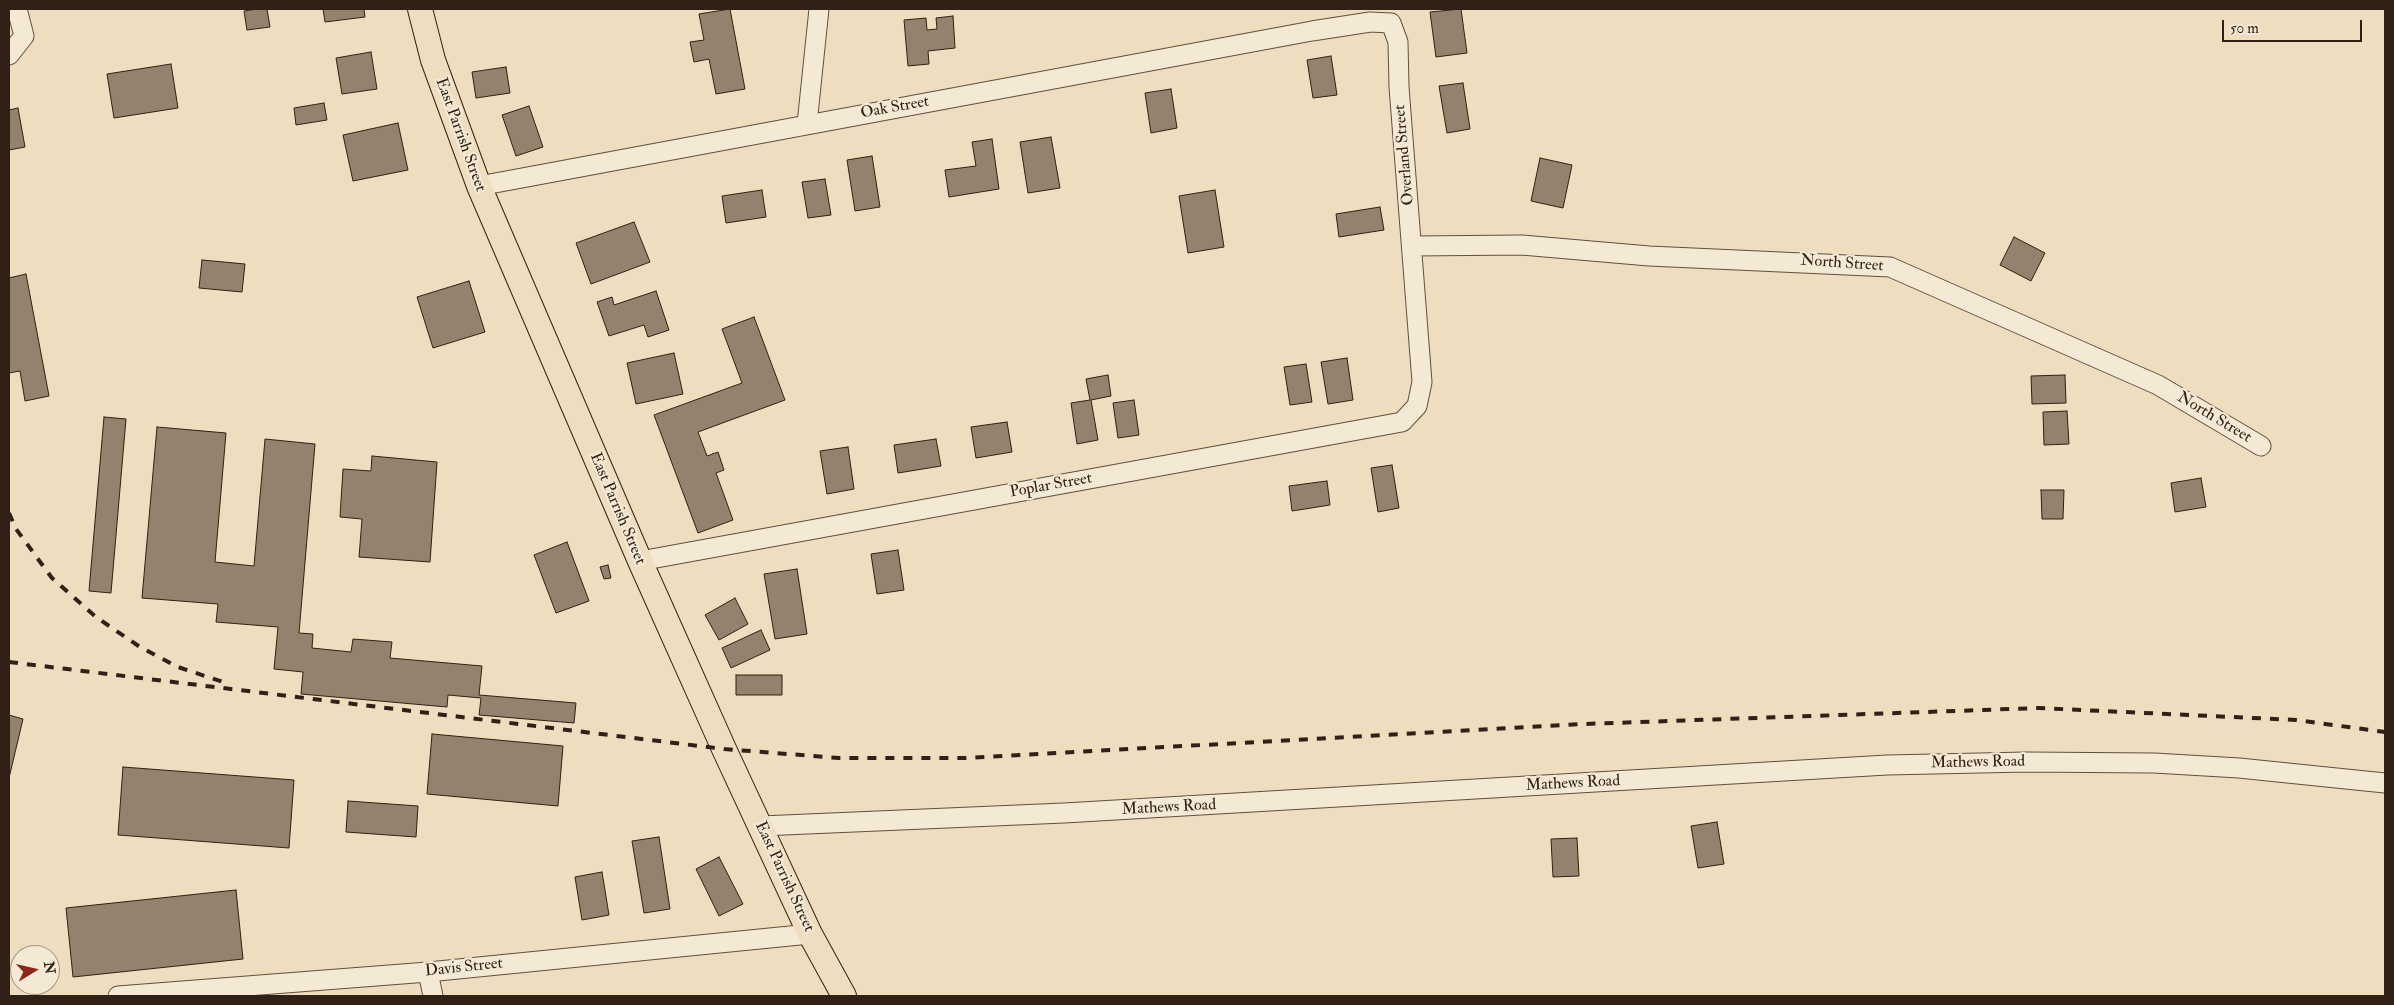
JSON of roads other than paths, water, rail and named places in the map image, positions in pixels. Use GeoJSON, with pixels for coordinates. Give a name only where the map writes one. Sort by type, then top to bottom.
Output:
{"type":"FeatureCollection","features":[{"type":"Feature","properties":{"kind":"main road","name":"East Parrish Street"},"geometry":{"type":"LineString","coordinates":[[420,9],[433,60],[479,186],[640,561],[810,934],[844,996]]}},
{"type":"Feature","properties":{"kind":"street"},"geometry":{"type":"LineString","coordinates":[[9,55],[24,36],[18,9]]}},
{"type":"Feature","properties":{"kind":"street"},"geometry":{"type":"LineString","coordinates":[[807,124],[819,9]]}},
{"type":"Feature","properties":{"kind":"street","name":"Overland Street"},"geometry":{"type":"LineString","coordinates":[[1312,31],[1370,22],[1391,22],[1398,42],[1399,87],[1413,246],[1421,368]]}},
{"type":"Feature","properties":{"kind":"street","name":"Oak Street"},"geometry":{"type":"LineString","coordinates":[[479,186],[1312,31]]}},
{"type":"Feature","properties":{"kind":"street","name":"North Street"},"geometry":{"type":"LineString","coordinates":[[1413,246],[1522,245],[1649,256],[1890,267],[2158,385],[2261,446]]}},
{"type":"Feature","properties":{"kind":"street","name":"Poplar Street"},"geometry":{"type":"LineString","coordinates":[[640,561],[1402,422],[1417,406],[1422,382],[1421,368]]}},
{"type":"Feature","properties":{"kind":"street","name":"Mathews Road"},"geometry":{"type":"LineString","coordinates":[[761,826],[1074,813],[1887,765],[2154,762],[2239,768],[2385,783]]}},
{"type":"Feature","properties":{"kind":"street","name":"Davis Street"},"geometry":{"type":"LineString","coordinates":[[118,996],[428,972],[810,934]]}},
{"type":"Feature","properties":{"kind":"street"},"geometry":{"type":"LineString","coordinates":[[428,972],[433,996]]}},
{"type":"Feature","properties":{"kind":"railway"},"geometry":{"type":"LineString","coordinates":[[9,513],[16,529],[52,578],[96,617],[140,647],[178,667],[226,683]]}},
{"type":"Feature","properties":{"kind":"railway"},"geometry":{"type":"LineString","coordinates":[[9,662],[724,749],[839,758],[966,758],[1584,724],[2039,708],[2296,720],[2385,732]]}}]}
